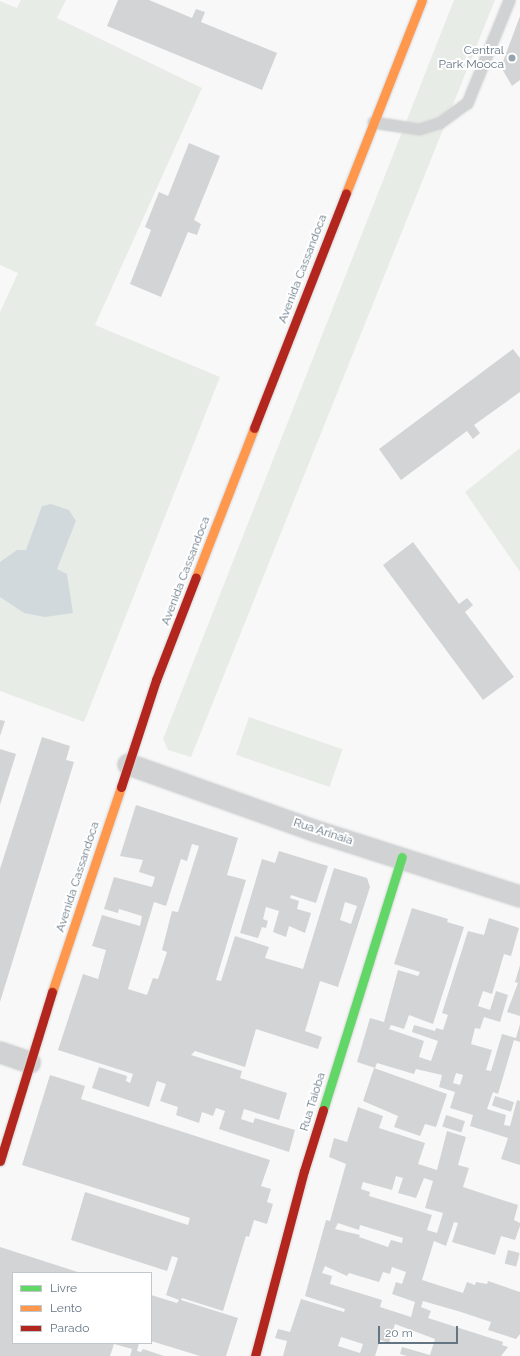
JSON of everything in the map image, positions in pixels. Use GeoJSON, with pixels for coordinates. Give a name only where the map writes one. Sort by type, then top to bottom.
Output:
{"type":"FeatureCollection","features":[{"type":"Feature","properties":{"kind":"street","name":"Avenida Cassandoca"},"geometry":{"type":"LineString","coordinates":[[0,1161],[29,1062],[156,680],[422,0]]}},
{"type":"Feature","properties":{"kind":"street","name":"Rua Arinaia"},"geometry":{"type":"LineString","coordinates":[[128,764],[313,830],[402,857],[520,896]]}},
{"type":"Feature","properties":{"kind":"street","name":"Rua Taioba"},"geometry":{"type":"LineString","coordinates":[[255,1356],[304,1171],[402,857]]}},
{"type":"Feature","properties":{"kind":"street"},"geometry":{"type":"LineString","coordinates":[[0,1052],[29,1062]]}},
{"type":"Feature","properties":{"kind":"lane"},"geometry":{"type":"LineString","coordinates":[[373,122],[419,129],[439,123],[467,103],[509,0]]}},
{"type":"Feature","properties":{"kind":"shaded area"},"geometry":{"type":"Polygon","coordinates":[[[21,0],[66,0],[57,18],[202,88],[95,325],[220,377],[84,722],[0,691],[0,312],[18,273],[0,265],[0,1],[17,8],[21,0]]]}},
{"type":"Feature","properties":{"kind":"shaded area"},"geometry":{"type":"Polygon","coordinates":[[[454,0],[495,0],[191,757],[168,750],[163,739],[454,0]]]}},
{"type":"Feature","properties":{"kind":"shaded area"},"geometry":{"type":"Polygon","coordinates":[[[520,448],[520,572],[465,492],[520,448]]]}},
{"type":"Feature","properties":{"kind":"shaded area"},"geometry":{"type":"Polygon","coordinates":[[[51,504],[69,510],[76,521],[57,569],[67,574],[73,613],[45,617],[24,613],[0,597],[0,562],[17,550],[26,550],[42,506],[51,504]]]}},
{"type":"Feature","properties":{"kind":"shaded area"},"geometry":{"type":"Polygon","coordinates":[[[249,717],[343,749],[330,787],[236,755],[249,717]]]}},
{"type":"Feature","properties":{"kind":"building"},"geometry":{"type":"Polygon","coordinates":[[[118,0],[149,0],[192,18],[196,9],[205,12],[201,22],[277,53],[262,90],[107,26],[118,0]]]}},
{"type":"Feature","properties":{"kind":"building","name":"Central Park Mooca"},"geometry":{"type":"Polygon","coordinates":[[[520,16],[520,80],[512,86],[501,67],[520,16]]]}},
{"type":"Feature","properties":{"kind":"building"},"geometry":{"type":"Polygon","coordinates":[[[189,143],[220,156],[194,220],[201,224],[197,235],[188,232],[161,297],[130,284],[151,230],[145,227],[159,192],[168,196],[189,143]]]}},
{"type":"Feature","properties":{"kind":"building"},"geometry":{"type":"Polygon","coordinates":[[[513,349],[520,358],[520,392],[474,425],[480,433],[473,439],[467,431],[401,480],[379,449],[513,349]]]}},
{"type":"Feature","properties":{"kind":"building"},"geometry":{"type":"Polygon","coordinates":[[[413,542],[459,604],[467,598],[473,605],[465,612],[514,677],[483,700],[383,565],[413,542]]]}},
{"type":"Feature","properties":{"kind":"building"},"geometry":{"type":"Polygon","coordinates":[[[0,720],[5,721],[0,736],[0,720]]]}},
{"type":"Feature","properties":{"kind":"building"},"geometry":{"type":"Polygon","coordinates":[[[42,737],[70,746],[66,760],[74,762],[0,1002],[0,869],[42,737]]]}},
{"type":"Feature","properties":{"kind":"building"},"geometry":{"type":"Polygon","coordinates":[[[0,749],[16,754],[0,805],[0,749]]]}},
{"type":"Feature","properties":{"kind":"building"},"geometry":{"type":"Polygon","coordinates":[[[136,805],[238,838],[227,875],[246,880],[216,980],[221,981],[235,936],[269,947],[265,958],[303,969],[334,868],[367,878],[370,887],[338,987],[320,981],[305,1031],[322,1037],[318,1049],[256,1029],[245,1067],[195,1051],[191,1055],[242,1071],[240,1078],[287,1093],[279,1120],[244,1109],[241,1119],[253,1123],[255,1118],[295,1130],[289,1152],[219,1129],[225,1111],[216,1108],[213,1116],[202,1112],[199,1123],[176,1115],[178,1107],[160,1101],[166,1084],[157,1081],[149,1107],[92,1088],[99,1067],[127,1076],[126,1081],[130,1083],[133,1074],[58,1050],[83,974],[98,979],[106,950],[92,946],[102,915],[140,926],[142,916],[119,909],[118,913],[104,909],[114,877],[152,887],[155,877],[139,872],[143,860],[120,856],[136,805]],[[192,844],[187,861],[181,859],[166,906],[154,902],[128,989],[147,995],[153,978],[158,979],[167,952],[162,950],[172,911],[178,912],[199,846],[192,844]],[[345,902],[340,920],[351,924],[357,906],[345,902]]]}},
{"type":"Feature","properties":{"kind":"building"},"geometry":{"type":"Polygon","coordinates":[[[279,851],[328,866],[316,903],[291,895],[290,898],[299,901],[297,909],[311,913],[305,933],[289,926],[286,937],[273,932],[279,911],[266,907],[263,919],[268,921],[266,928],[262,927],[258,938],[240,933],[262,859],[275,863],[279,851]]]}},
{"type":"Feature","properties":{"kind":"building"},"geometry":{"type":"Polygon","coordinates":[[[412,908],[448,919],[447,922],[464,927],[433,1024],[409,1015],[404,1029],[391,1025],[389,1029],[424,1041],[419,1057],[431,1061],[438,1041],[412,1032],[414,1025],[435,1031],[436,1028],[443,1030],[448,1015],[442,1013],[468,931],[484,935],[489,918],[519,928],[511,956],[504,954],[492,994],[483,991],[478,1006],[490,1010],[496,991],[508,995],[500,1022],[484,1017],[480,1029],[475,1028],[471,1044],[492,1050],[486,1070],[491,1071],[502,1034],[516,1038],[520,1024],[520,1042],[514,1040],[498,1094],[493,1092],[487,1109],[506,1115],[504,1125],[510,1126],[517,1100],[520,1101],[520,1165],[501,1159],[508,1138],[470,1126],[473,1115],[450,1108],[455,1092],[439,1087],[442,1075],[416,1069],[414,1074],[377,1063],[375,1068],[357,1062],[370,1018],[384,1022],[398,970],[418,976],[420,972],[394,964],[412,908]],[[456,1073],[453,1083],[460,1085],[463,1075],[456,1073]]]}},
{"type":"Feature","properties":{"kind":"building"},"geometry":{"type":"Polygon","coordinates":[[[520,965],[520,1016],[507,1012],[518,983],[515,982],[520,965]]]}},
{"type":"Feature","properties":{"kind":"building"},"geometry":{"type":"Polygon","coordinates":[[[374,1068],[447,1094],[436,1127],[425,1124],[420,1136],[394,1127],[398,1116],[363,1101],[374,1068]]]}},
{"type":"Feature","properties":{"kind":"building"},"geometry":{"type":"Polygon","coordinates":[[[50,1075],[85,1086],[81,1099],[270,1160],[261,1186],[271,1189],[267,1202],[273,1204],[267,1224],[254,1220],[249,1237],[246,1236],[223,1311],[182,1298],[181,1300],[238,1318],[226,1356],[200,1356],[152,1341],[152,1295],[177,1303],[179,1300],[166,1295],[178,1258],[172,1256],[167,1271],[71,1240],[85,1192],[188,1225],[190,1218],[22,1165],[50,1075]]]}},
{"type":"Feature","properties":{"kind":"building"},"geometry":{"type":"Polygon","coordinates":[[[495,1096],[514,1102],[511,1112],[492,1106],[495,1096]]]}},
{"type":"Feature","properties":{"kind":"building"},"geometry":{"type":"Polygon","coordinates":[[[358,1107],[383,1116],[379,1128],[425,1143],[418,1164],[437,1170],[447,1131],[466,1137],[458,1165],[469,1168],[463,1187],[518,1205],[514,1220],[520,1223],[520,1226],[515,1240],[501,1236],[495,1255],[452,1242],[458,1223],[454,1222],[446,1246],[434,1241],[422,1280],[463,1293],[467,1282],[475,1285],[476,1282],[487,1284],[488,1281],[520,1292],[520,1334],[516,1339],[488,1330],[491,1322],[423,1301],[421,1307],[431,1311],[428,1318],[503,1342],[502,1345],[508,1347],[501,1356],[407,1356],[400,1354],[402,1347],[430,1355],[435,1339],[395,1324],[389,1343],[380,1340],[375,1356],[283,1356],[287,1341],[275,1338],[278,1329],[290,1332],[301,1299],[344,1312],[345,1309],[305,1296],[326,1220],[330,1221],[346,1164],[329,1157],[334,1138],[347,1142],[358,1107]],[[396,1176],[392,1190],[363,1182],[361,1189],[370,1192],[369,1196],[432,1215],[427,1230],[437,1233],[443,1213],[425,1208],[433,1181],[424,1178],[416,1198],[398,1193],[403,1178],[396,1176]],[[338,1223],[335,1229],[360,1235],[359,1237],[388,1247],[391,1240],[402,1243],[403,1238],[360,1225],[359,1230],[338,1223]],[[325,1266],[322,1273],[332,1276],[330,1284],[382,1300],[380,1307],[411,1317],[415,1302],[392,1294],[396,1282],[402,1284],[406,1272],[392,1267],[390,1274],[383,1272],[379,1282],[349,1273],[347,1276],[325,1266]],[[341,1337],[338,1346],[360,1353],[363,1344],[341,1337]]]}},
{"type":"Feature","properties":{"kind":"building"},"geometry":{"type":"Polygon","coordinates":[[[446,1115],[465,1121],[461,1133],[442,1126],[446,1115]]]}},
{"type":"Feature","properties":{"kind":"building"},"geometry":{"type":"Polygon","coordinates":[[[0,1247],[78,1272],[12,1272],[12,1344],[114,1344],[110,1356],[0,1356],[0,1247]]]}},
{"type":"Feature","properties":{"kind":"building"},"geometry":{"type":"Polygon","coordinates":[[[508,1250],[520,1253],[516,1266],[505,1264],[508,1250]]]}},
{"type":"Feature","properties":{"kind":"building"},"geometry":{"type":"Polygon","coordinates":[[[114,1344],[139,1344],[137,1351],[141,1352],[143,1349],[164,1356],[130,1356],[132,1349],[114,1344]]]}},
{"type":"Feature","properties":{"kind":"traffic: fast"},"geometry":{"type":"LineString","coordinates":[[323,1110],[402,857]]}},
{"type":"Feature","properties":{"kind":"traffic: slow"},"geometry":{"type":"LineString","coordinates":[[346,193],[422,0]]}},
{"type":"Feature","properties":{"kind":"traffic: slow"},"geometry":{"type":"LineString","coordinates":[[196,577],[254,428]]}},
{"type":"Feature","properties":{"kind":"traffic: slow"},"geometry":{"type":"LineString","coordinates":[[52,992],[121,787]]}},
{"type":"Feature","properties":{"kind":"traffic: jam"},"geometry":{"type":"LineString","coordinates":[[254,428],[346,193]]}},
{"type":"Feature","properties":{"kind":"traffic: jam"},"geometry":{"type":"LineString","coordinates":[[121,787],[156,680],[196,577]]}},
{"type":"Feature","properties":{"kind":"traffic: jam"},"geometry":{"type":"LineString","coordinates":[[0,1161],[52,992]]}},
{"type":"Feature","properties":{"kind":"traffic: jam"},"geometry":{"type":"LineString","coordinates":[[255,1356],[304,1171],[323,1110]]}},
{"type":"Feature","properties":{"kind":"place","name":"Central Park Mooca"},"geometry":{"type":"Point","coordinates":[512,58]}}]}
